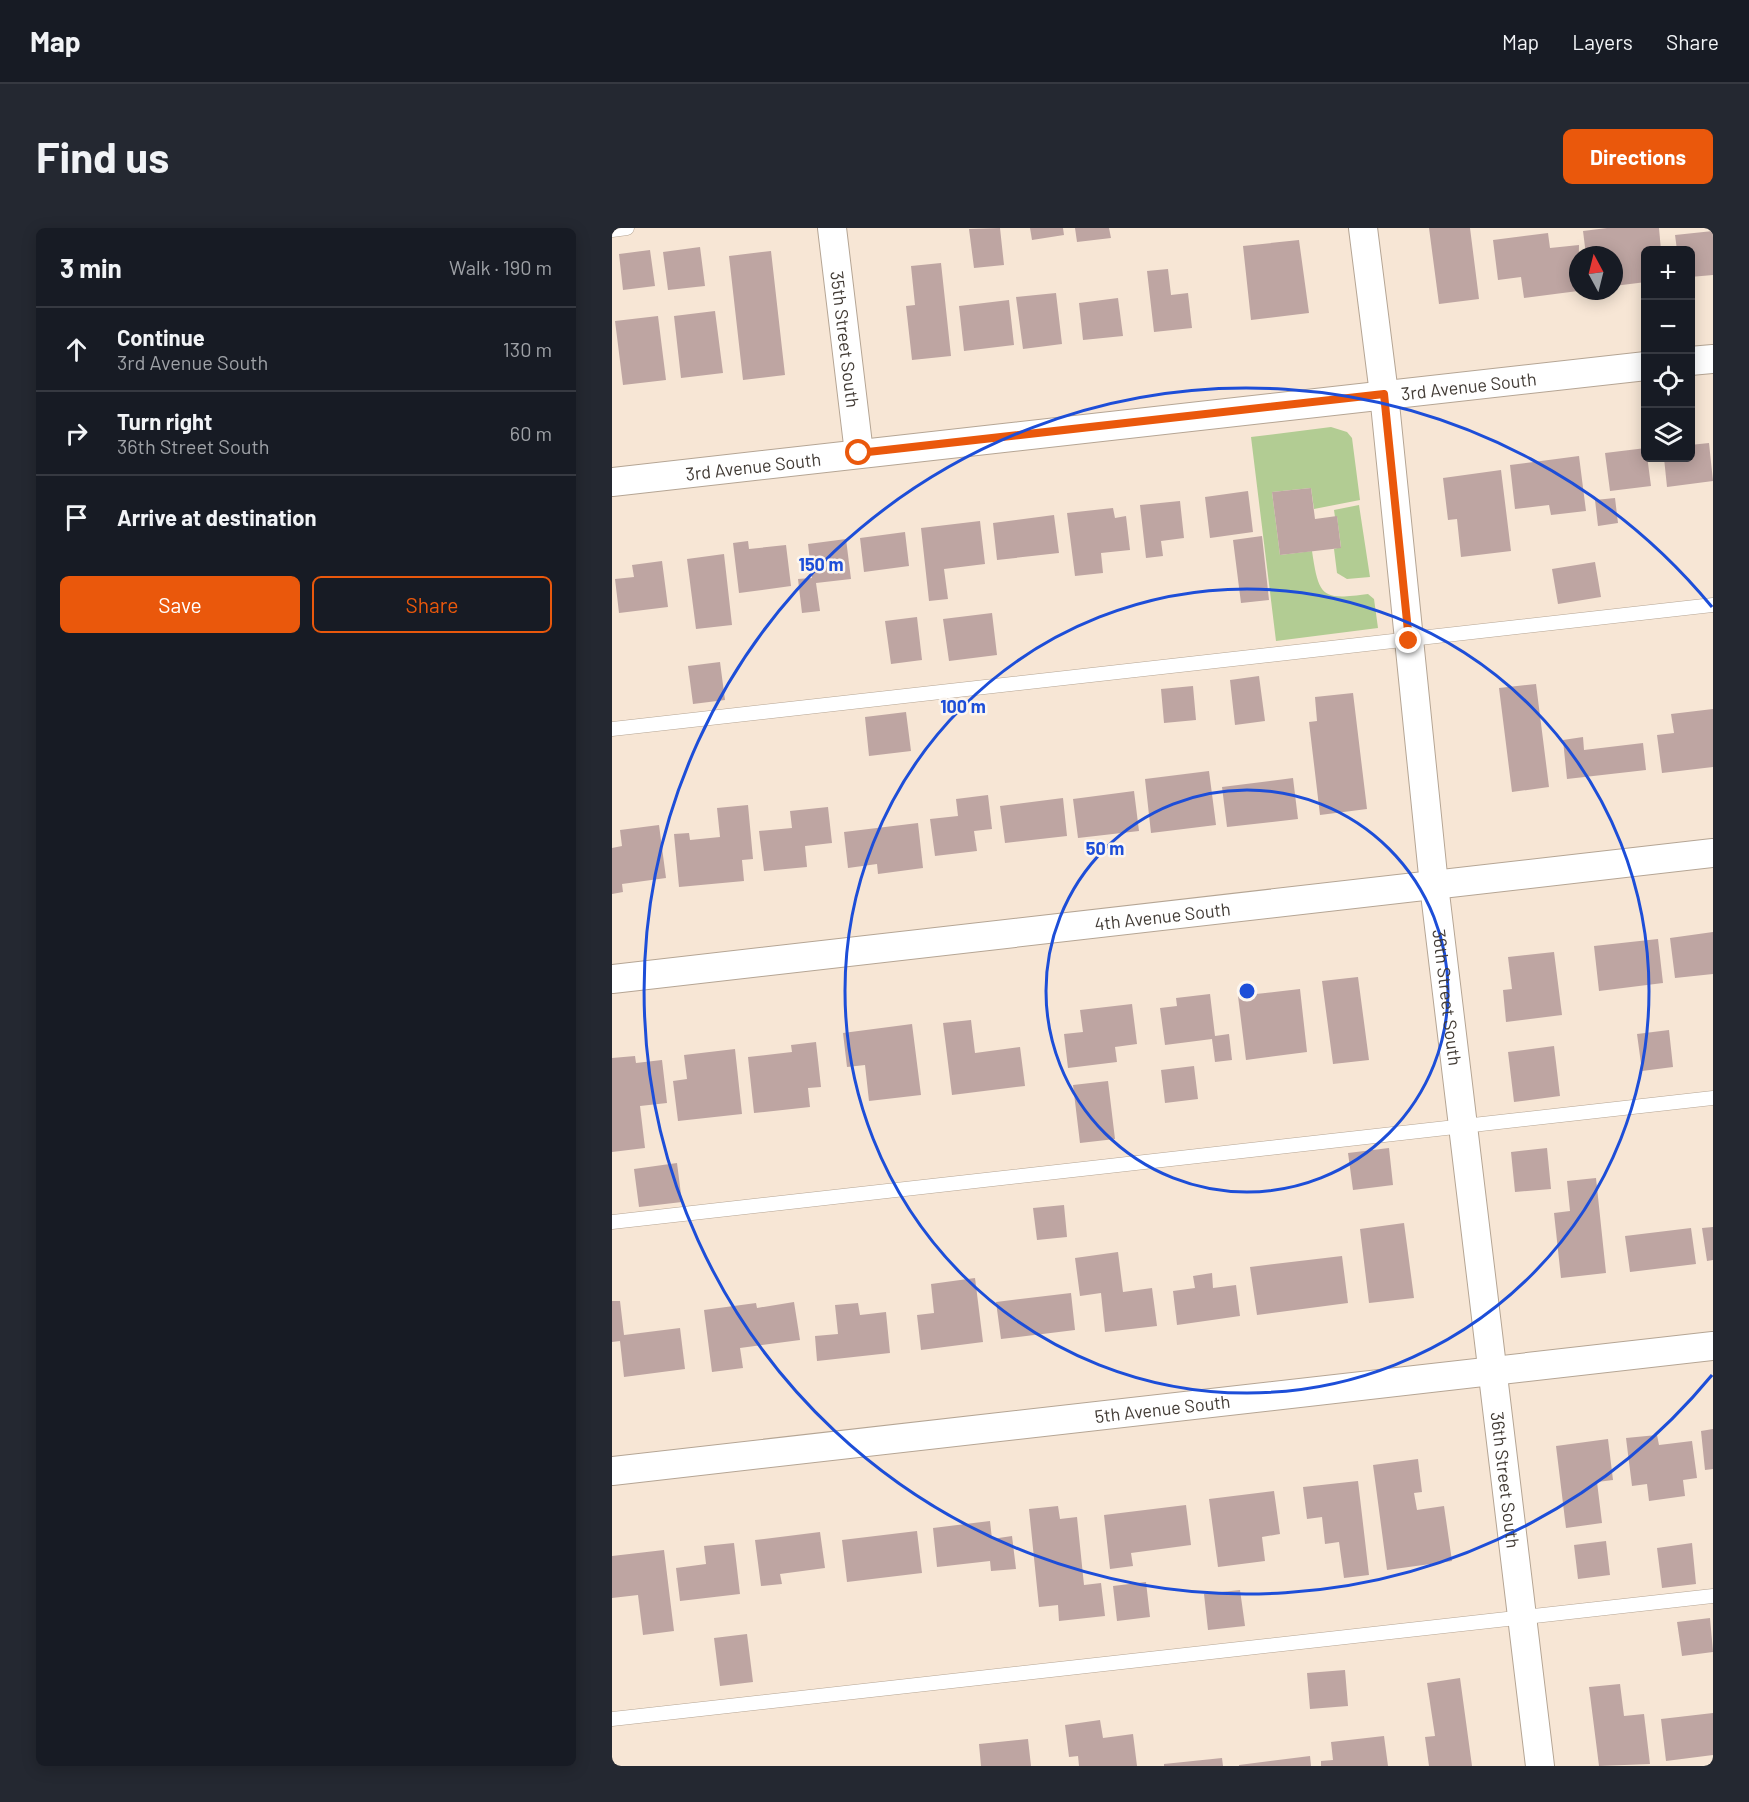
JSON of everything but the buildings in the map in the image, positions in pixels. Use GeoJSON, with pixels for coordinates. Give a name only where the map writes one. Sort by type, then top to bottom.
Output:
{"type":"FeatureCollection","features":[{"type":"Feature","properties":{"kind":"street","name":"35th Street South"},"geometry":{"type":"LineString","coordinates":[[832,228],[859,453]]}},
{"type":"Feature","properties":{"kind":"street","name":"36th Street South"},"geometry":{"type":"LineString","coordinates":[[1363,228],[1384,394],[1434,885],[1540,1766]]}},
{"type":"Feature","properties":{"kind":"street"},"geometry":{"type":"LineString","coordinates":[[1695,361],[1713,359]]}},
{"type":"Feature","properties":{"kind":"street","name":"3rd Avenue South"},"geometry":{"type":"LineString","coordinates":[[612,482],[1641,367]]}},
{"type":"Feature","properties":{"kind":"street","name":"4th Avenue South"},"geometry":{"type":"LineString","coordinates":[[612,979],[1713,853]]}},
{"type":"Feature","properties":{"kind":"street","name":"5th Avenue South"},"geometry":{"type":"LineString","coordinates":[[612,1472],[1713,1346]]}},
{"type":"Feature","properties":{"kind":"lane"},"geometry":{"type":"LineString","coordinates":[[612,230],[627,228]]}},
{"type":"Feature","properties":{"kind":"lane"},"geometry":{"type":"LineString","coordinates":[[612,729],[1713,605]]}},
{"type":"Feature","properties":{"kind":"lane"},"geometry":{"type":"LineString","coordinates":[[612,1222],[1713,1098]]}},
{"type":"Feature","properties":{"kind":"lane"},"geometry":{"type":"LineString","coordinates":[[612,1719],[1713,1596]]}},
{"type":"Feature","properties":{"kind":"green space"},"geometry":{"type":"Polygon","coordinates":[[[1331,427],[1347,432],[1352,438],[1360,500],[1314,509],[1311,488],[1272,492],[1280,555],[1312,551],[1317,578],[1325,592],[1341,596],[1368,594],[1374,599],[1378,628],[1276,641],[1251,437],[1331,427]]]}},
{"type":"Feature","properties":{"kind":"green space"},"geometry":{"type":"Polygon","coordinates":[[[1359,505],[1370,577],[1347,579],[1337,573],[1334,549],[1341,547],[1334,510],[1359,505]]]}},
{"type":"Feature","properties":{"kind":"route"},"geometry":{"type":"LineString","coordinates":[[859,453],[1384,394],[1409,641]]}}]}
